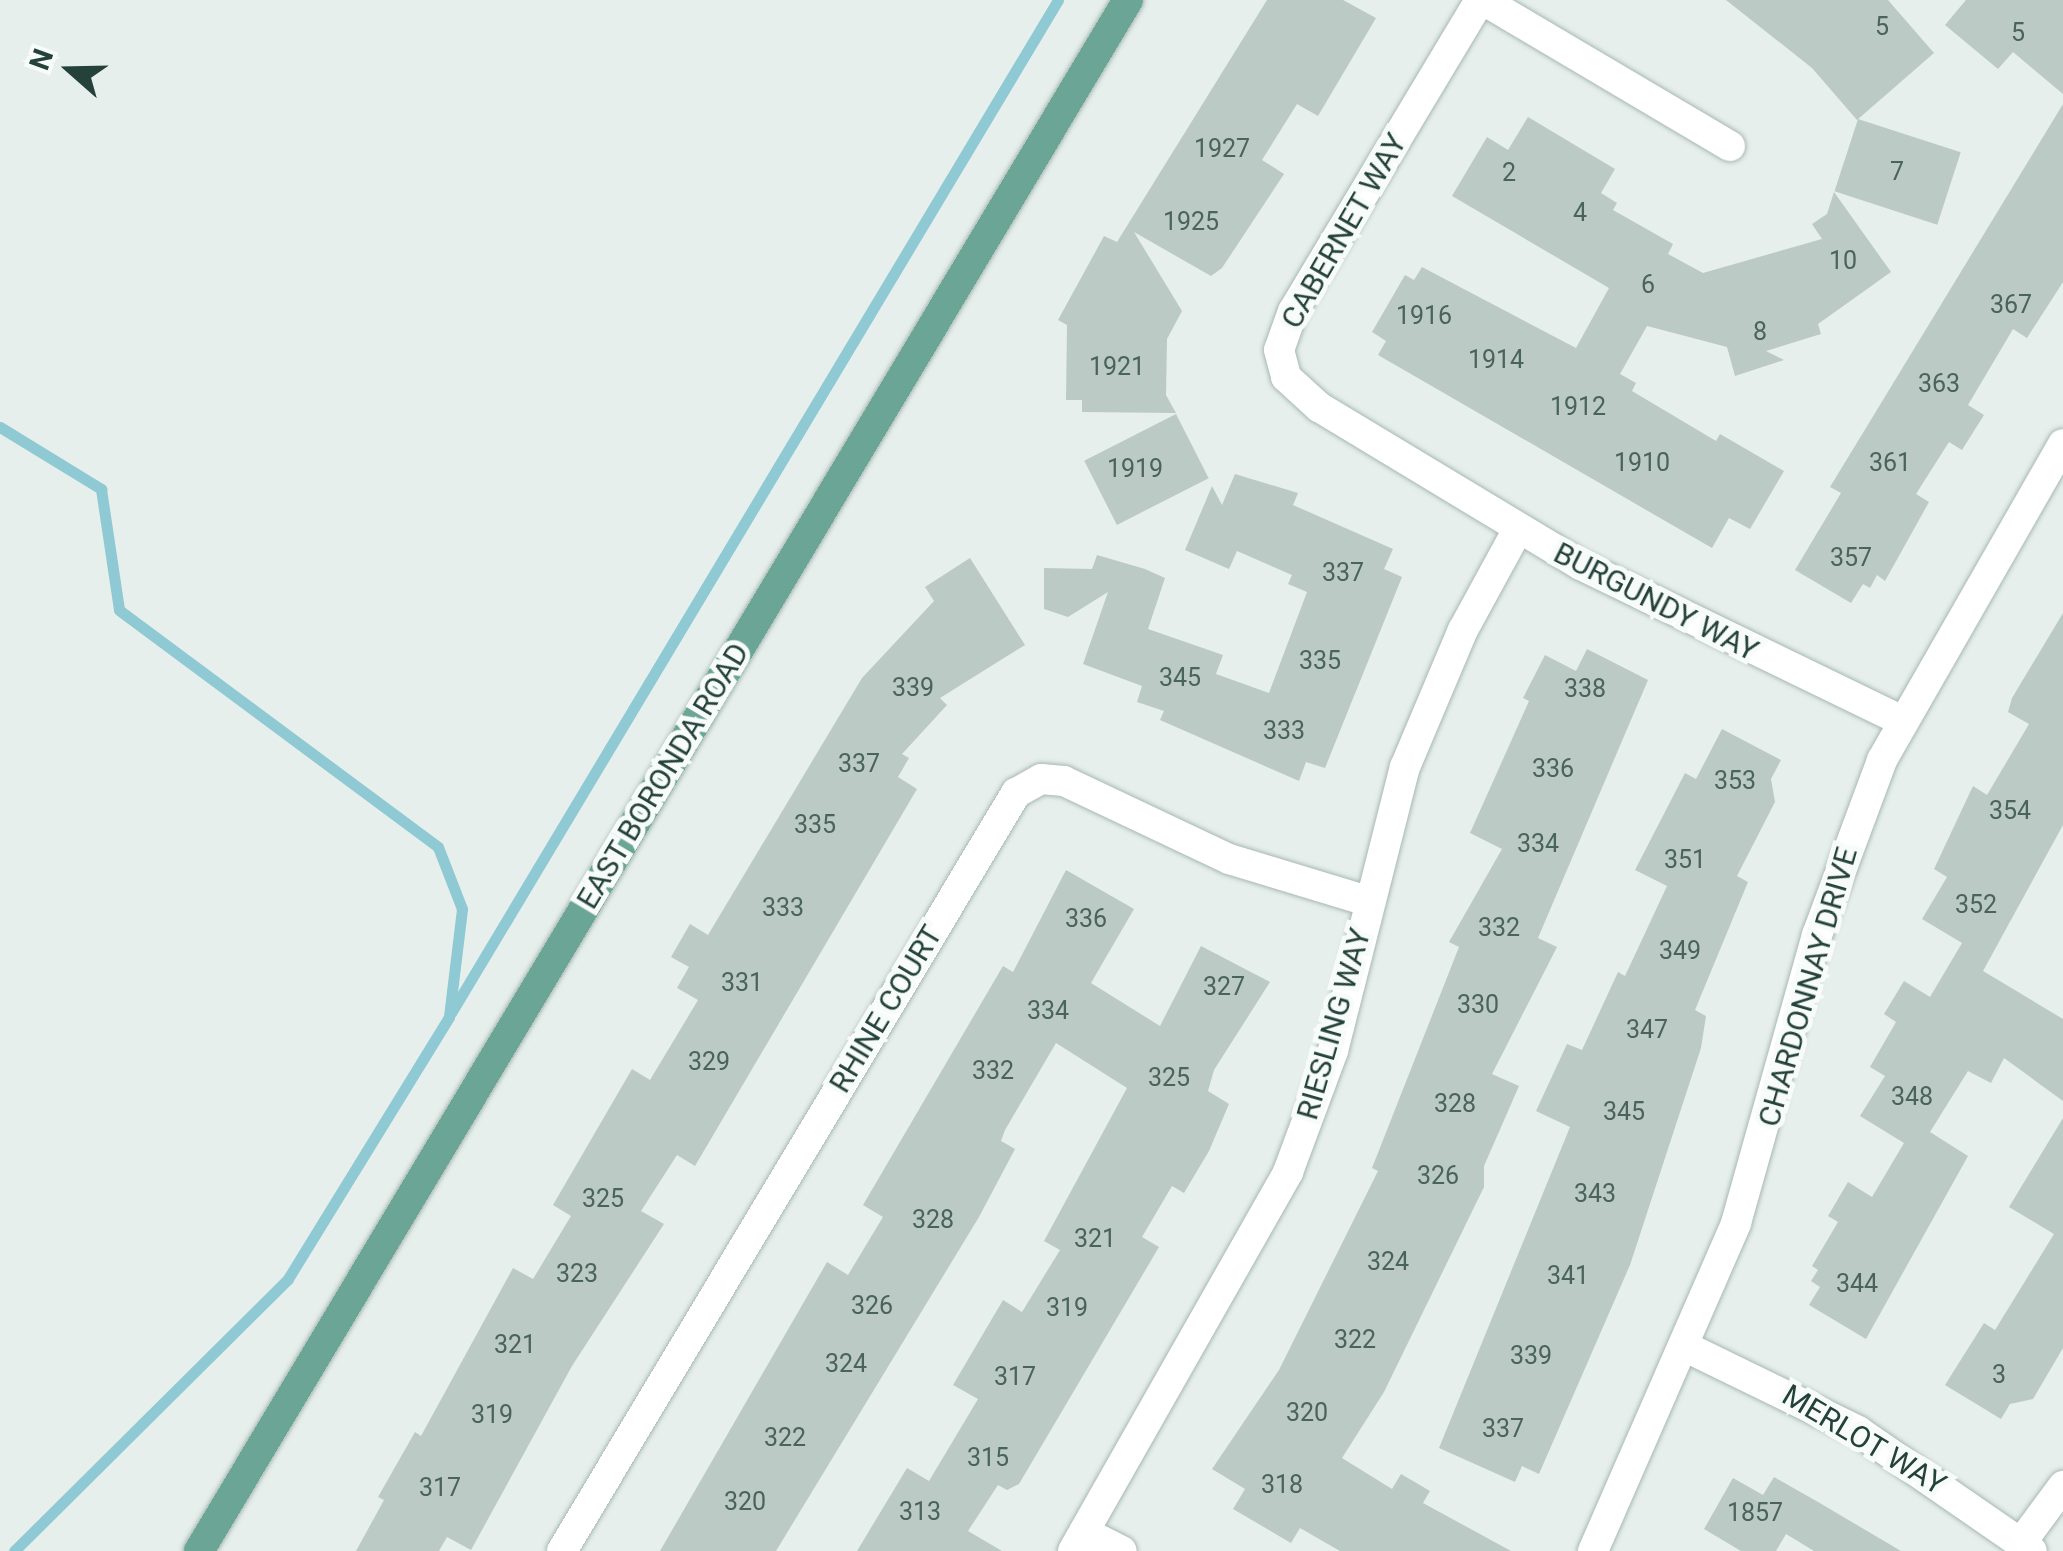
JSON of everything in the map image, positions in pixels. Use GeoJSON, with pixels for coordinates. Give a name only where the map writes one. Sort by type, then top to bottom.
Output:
{"type":"FeatureCollection","features":[{"type":"Feature","properties":{"kind":"main road","name":"EAST BORONDA ROAD"},"geometry":{"type":"LineString","coordinates":[[198,1551],[1128,0]]}},
{"type":"Feature","properties":{"kind":"street"},"geometry":{"type":"LineString","coordinates":[[1482,0],[1730,146]]}},
{"type":"Feature","properties":{"kind":"street","name":"CABERNET WAY"},"geometry":{"type":"LineString","coordinates":[[1421,468],[1304,397],[1286,376],[1279,350],[1293,311],[1482,0]]}},
{"type":"Feature","properties":{"kind":"street","name":"CHARDONNAY DRIVE"},"geometry":{"type":"LineString","coordinates":[[1593,1551],[1686,1347],[1755,1170],[1822,920],[1900,720],[2062,447]]}},
{"type":"Feature","properties":{"kind":"street","name":"BURGUNDY WAY"},"geometry":{"type":"LineString","coordinates":[[1421,468],[1518,530],[1689,623],[1900,720]]}},
{"type":"Feature","properties":{"kind":"street","name":"RIESLING WAY"},"geometry":{"type":"LineString","coordinates":[[1078,1542],[1288,1172],[1333,1051],[1367,901],[1431,699],[1518,530]]}},
{"type":"Feature","properties":{"kind":"street","name":"RHINE COURT"},"geometry":{"type":"LineString","coordinates":[[562,1551],[1016,792],[1041,779],[1064,781],[1229,858],[1367,901]]}},
{"type":"Feature","properties":{"kind":"street","name":"MERLOT WAY"},"geometry":{"type":"LineString","coordinates":[[1686,1347],[1858,1430],[2026,1547]]}},
{"type":"Feature","properties":{"kind":"street"},"geometry":{"type":"LineString","coordinates":[[2026,1547],[2063,1486]]}},
{"type":"Feature","properties":{"kind":"street"},"geometry":{"type":"LineString","coordinates":[[1078,1542],[1122,1551]]}},
{"type":"Feature","properties":{"kind":"building"},"geometry":{"type":"Polygon","coordinates":[[[1267,0],[1343,0],[1376,18],[1318,116],[1297,104],[1262,160],[1284,174],[1222,268],[1211,276],[1134,232],[1182,311],[1167,339],[1166,395],[1176,413],[1082,412],[1082,400],[1066,400],[1067,325],[1058,320],[1104,236],[1117,242],[1267,0]]]}},
{"type":"Feature","properties":{"kind":"building"},"geometry":{"type":"Polygon","coordinates":[[[1726,0],[1888,0],[1934,53],[1857,120],[1812,68],[1726,0]]]}},
{"type":"Feature","properties":{"kind":"building"},"geometry":{"type":"Polygon","coordinates":[[[1966,0],[2063,0],[2063,94],[2013,52],[1998,69],[1945,25],[1966,0]]]}},
{"type":"Feature","properties":{"kind":"building"},"geometry":{"type":"Polygon","coordinates":[[[2063,104],[2063,282],[2027,338],[2013,329],[1968,405],[1984,415],[1962,450],[1949,442],[1916,494],[1929,502],[1885,581],[1877,575],[1870,588],[1863,584],[1851,603],[1795,570],[1841,493],[1830,487],[2063,104]]]}},
{"type":"Feature","properties":{"kind":"building"},"geometry":{"type":"Polygon","coordinates":[[[1528,117],[1615,169],[1601,193],[1617,203],[1613,210],[1673,244],[1668,254],[1703,273],[1822,239],[1812,224],[1827,214],[1834,192],[1891,272],[1818,324],[1821,334],[1766,351],[1784,360],[1735,376],[1727,347],[1647,326],[1620,374],[1636,383],[1632,391],[1716,441],[1720,434],[1784,471],[1750,529],[1729,518],[1712,548],[1378,355],[1386,341],[1372,332],[1405,275],[1414,280],[1422,267],[1576,348],[1609,288],[1452,196],[1487,137],[1508,150],[1528,117]]]}},
{"type":"Feature","properties":{"kind":"building"},"geometry":{"type":"Polygon","coordinates":[[[1858,119],[1961,152],[1937,225],[1835,191],[1858,119]]]}},
{"type":"Feature","properties":{"kind":"building"},"geometry":{"type":"Polygon","coordinates":[[[1176,414],[1209,478],[1117,525],[1084,461],[1176,414]]]}},
{"type":"Feature","properties":{"kind":"building"},"geometry":{"type":"Polygon","coordinates":[[[1235,474],[1298,493],[1293,505],[1393,549],[1384,569],[1402,577],[1325,768],[1306,762],[1299,781],[1160,720],[1164,711],[1137,702],[1142,686],[1083,664],[1108,592],[1068,617],[1044,609],[1044,568],[1092,569],[1097,555],[1145,569],[1165,578],[1148,629],[1223,655],[1216,674],[1269,693],[1307,592],[1288,584],[1292,575],[1237,551],[1229,569],[1185,550],[1212,486],[1222,505],[1235,474]]]}},
{"type":"Feature","properties":{"kind":"building"},"geometry":{"type":"Polygon","coordinates":[[[970,558],[1025,645],[940,698],[947,705],[902,754],[909,758],[898,777],[917,789],[695,1166],[677,1155],[641,1211],[664,1224],[572,1366],[471,1550],[447,1537],[439,1551],[356,1551],[384,1500],[378,1497],[415,1432],[421,1436],[513,1268],[533,1279],[571,1216],[553,1205],[632,1069],[650,1080],[698,1000],[677,988],[689,967],[671,957],[690,924],[708,935],[862,678],[934,601],[925,587],[970,558]]]}},
{"type":"Feature","properties":{"kind":"building"},"geometry":{"type":"Polygon","coordinates":[[[2063,613],[2063,825],[1983,971],[2063,1019],[2063,1101],[2004,1058],[1991,1083],[1968,1071],[1930,1132],[1968,1156],[1866,1339],[1809,1305],[1820,1287],[1811,1281],[1818,1270],[1812,1266],[1838,1222],[1828,1216],[1848,1182],[1872,1197],[1904,1143],[1860,1116],[1885,1076],[1870,1067],[1896,1022],[1884,1014],[1904,981],[1930,997],[1962,943],[1922,919],[1947,877],[1934,869],[1973,786],[1987,795],[2029,724],[2008,712],[2012,698],[2063,613]]]}},
{"type":"Feature","properties":{"kind":"building"},"geometry":{"type":"Polygon","coordinates":[[[1587,649],[1648,680],[1538,938],[1557,947],[1492,1074],[1519,1086],[1484,1166],[1484,1187],[1384,1392],[1342,1458],[1392,1489],[1401,1474],[1430,1491],[1423,1503],[1511,1551],[1340,1551],[1300,1528],[1291,1543],[1233,1509],[1245,1489],[1212,1469],[1279,1370],[1378,1171],[1372,1168],[1459,947],[1449,942],[1502,849],[1470,833],[1529,701],[1523,698],[1545,655],[1576,671],[1587,649]]]}},
{"type":"Feature","properties":{"kind":"building"},"geometry":{"type":"Polygon","coordinates":[[[1722,729],[1781,760],[1771,779],[1775,802],[1737,876],[1748,882],[1695,1010],[1706,1016],[1701,1048],[1630,1265],[1539,1474],[1522,1466],[1515,1482],[1439,1448],[1570,1127],[1536,1111],[1567,1044],[1582,1050],[1618,972],[1625,976],[1667,886],[1635,870],[1685,773],[1696,779],[1722,729]]]}},
{"type":"Feature","properties":{"kind":"building"},"geometry":{"type":"Polygon","coordinates":[[[1066,870],[1134,909],[1091,983],[1160,1026],[1201,946],[1270,982],[1214,1070],[1208,1091],[1229,1104],[1209,1151],[1184,1193],[1172,1186],[1142,1237],[1159,1247],[1019,1484],[1007,1490],[998,1485],[968,1531],[1002,1551],[857,1551],[907,1468],[929,1481],[978,1399],[953,1385],[1003,1300],[1022,1312],[1060,1250],[1044,1241],[1127,1088],[1056,1043],[1005,1130],[1001,1141],[1015,1149],[979,1217],[776,1551],[660,1551],[827,1262],[848,1275],[883,1217],[863,1205],[1003,966],[1013,972],[1066,870]]]}},
{"type":"Feature","properties":{"kind":"building"},"geometry":{"type":"Polygon","coordinates":[[[2063,1118],[2063,1348],[2033,1399],[2010,1404],[2001,1419],[1945,1385],[1984,1323],[1995,1330],[2054,1234],[2009,1207],[2063,1118]]]}},
{"type":"Feature","properties":{"kind":"building"},"geometry":{"type":"Polygon","coordinates":[[[1774,1477],[1901,1551],[1814,1551],[1786,1534],[1776,1551],[1741,1551],[1704,1529],[1733,1478],[1763,1495],[1774,1477]]]}},
{"type":"Feature","properties":{"kind":"waterway"},"geometry":{"type":"LineString","coordinates":[[451,1013],[1058,0]]}},
{"type":"Feature","properties":{"kind":"waterway"},"geometry":{"type":"LineString","coordinates":[[0,427],[101,489],[119,610],[438,847],[462,909],[449,1017],[288,1279],[14,1551]]}}]}
